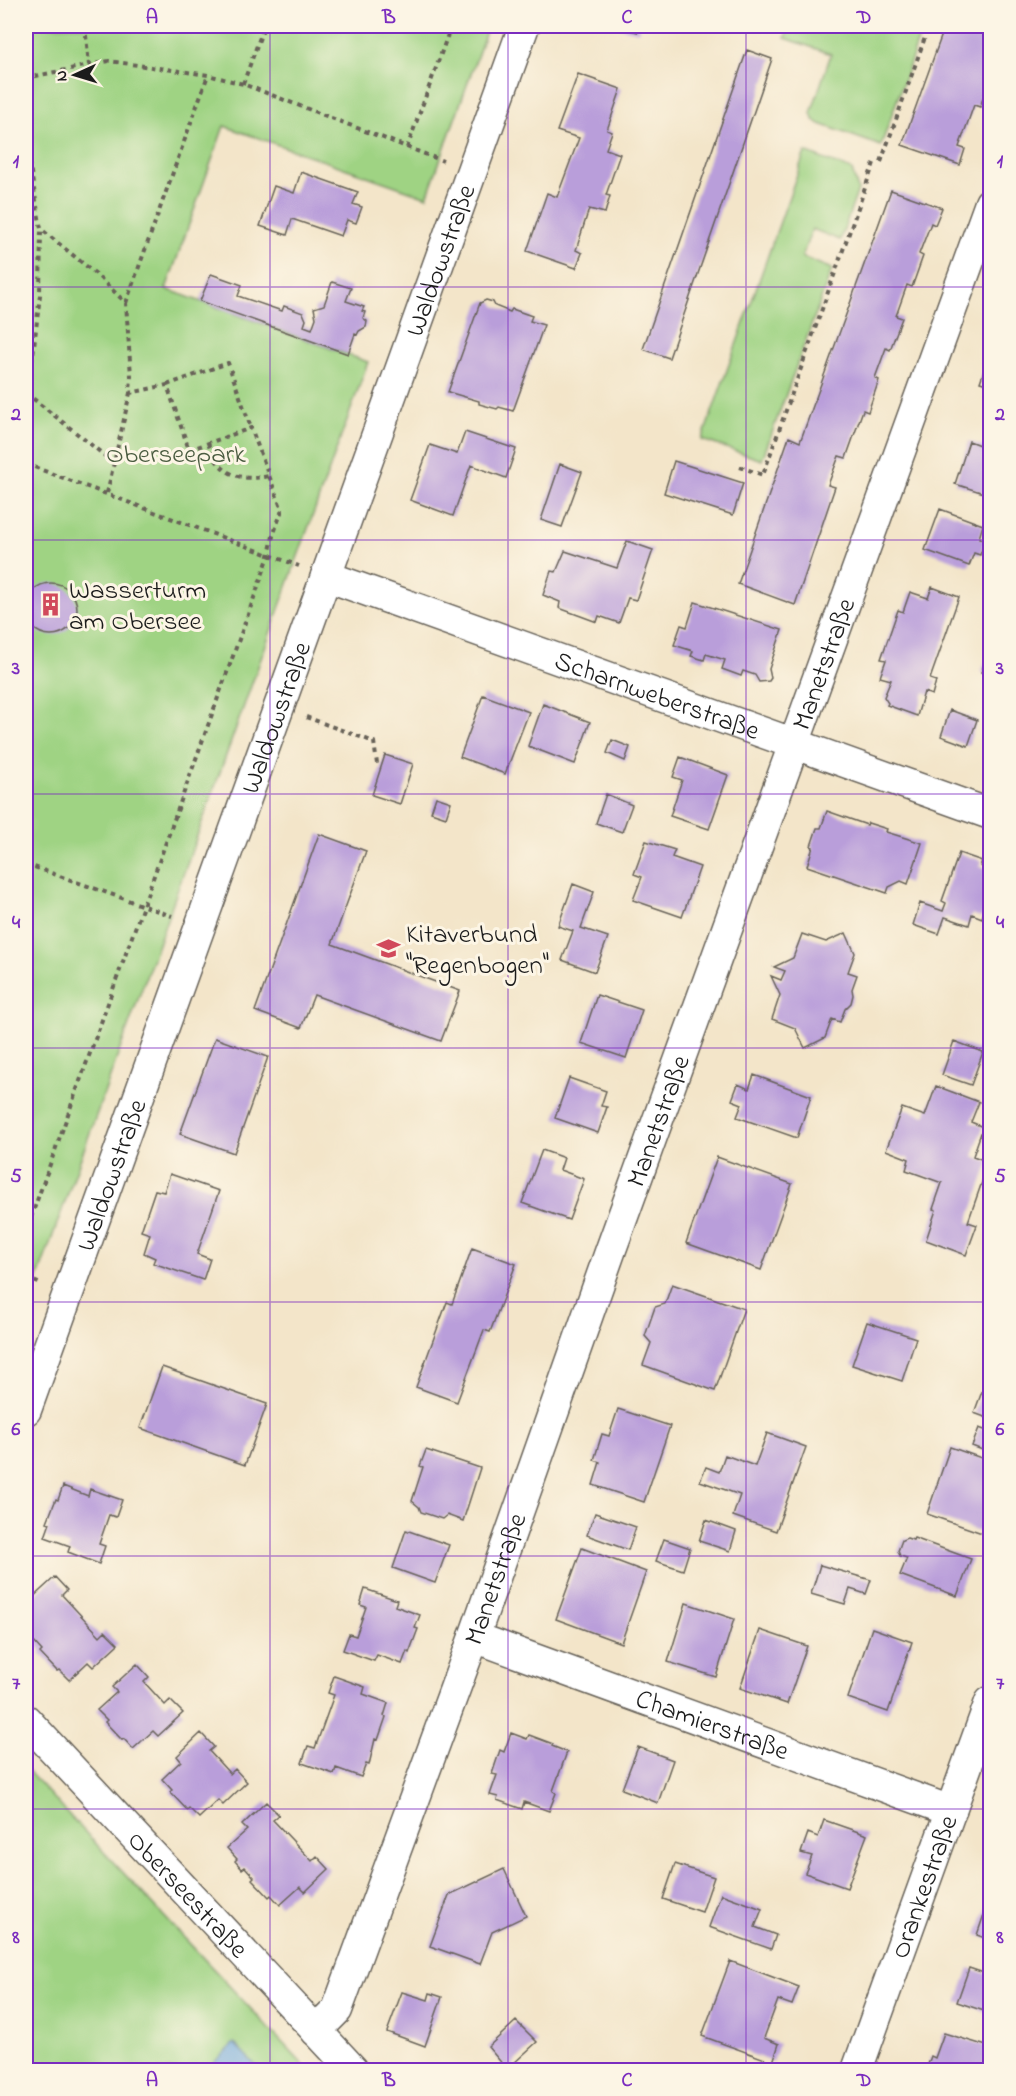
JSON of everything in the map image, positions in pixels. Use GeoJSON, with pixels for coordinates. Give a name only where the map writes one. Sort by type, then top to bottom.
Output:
{"type":"FeatureCollection","features":[{"type":"Feature","properties":{"kind":"street","name":"Waldowstraße"},"geometry":{"type":"LineString","coordinates":[[26,1410],[313,571],[524,26]]}},
{"type":"Feature","properties":{"kind":"street","name":"Manetstraße"},"geometry":{"type":"LineString","coordinates":[[316,2031],[337,2010],[474,1637],[990,203]]}},
{"type":"Feature","properties":{"kind":"street","name":"Scharnweberstraße"},"geometry":{"type":"LineString","coordinates":[[313,571],[990,814]]}},
{"type":"Feature","properties":{"kind":"street","name":"Chamierstraße"},"geometry":{"type":"LineString","coordinates":[[474,1637],[951,1811]]}},
{"type":"Feature","properties":{"kind":"street","name":"Orankestraße"},"geometry":{"type":"LineString","coordinates":[[857,2070],[990,1702]]}},
{"type":"Feature","properties":{"kind":"street","name":"Oberseestraße"},"geometry":{"type":"LineString","coordinates":[[26,1720],[352,2070]]}},
{"type":"Feature","properties":{"kind":"path"},"geometry":{"type":"LineString","coordinates":[[85,26],[89,65]]}},
{"type":"Feature","properties":{"kind":"path"},"geometry":{"type":"LineString","coordinates":[[243,84],[264,26]]}},
{"type":"Feature","properties":{"kind":"path"},"geometry":{"type":"LineString","coordinates":[[407,148],[451,26]]}},
{"type":"Feature","properties":{"kind":"path"},"geometry":{"type":"LineString","coordinates":[[881,162],[929,26]]}},
{"type":"Feature","properties":{"kind":"path"},"geometry":{"type":"LineString","coordinates":[[26,78],[109,61],[208,75],[243,84],[447,162]]}},
{"type":"Feature","properties":{"kind":"path"},"geometry":{"type":"LineString","coordinates":[[106,494],[130,393],[126,303],[208,75]]}},
{"type":"Feature","properties":{"kind":"path"},"geometry":{"type":"LineString","coordinates":[[26,144],[41,229],[40,296],[33,355],[26,388]]}},
{"type":"Feature","properties":{"kind":"path"},"geometry":{"type":"LineString","coordinates":[[740,467],[763,475],[875,160]]}},
{"type":"Feature","properties":{"kind":"path"},"geometry":{"type":"LineString","coordinates":[[41,229],[96,274],[126,303]]}},
{"type":"Feature","properties":{"kind":"path"},"geometry":{"type":"LineString","coordinates":[[26,1231],[269,556],[282,510],[228,363],[167,385],[130,393]]}},
{"type":"Feature","properties":{"kind":"path"},"geometry":{"type":"LineString","coordinates":[[167,385],[189,450],[251,428]]}},
{"type":"Feature","properties":{"kind":"path"},"geometry":{"type":"LineString","coordinates":[[26,393],[114,463]]}},
{"type":"Feature","properties":{"kind":"path"},"geometry":{"type":"LineString","coordinates":[[208,443],[215,460],[226,471],[249,478],[269,476]]}},
{"type":"Feature","properties":{"kind":"path"},"geometry":{"type":"LineString","coordinates":[[26,464],[313,571]]}},
{"type":"Feature","properties":{"kind":"path"},"geometry":{"type":"LineString","coordinates":[[304,717],[374,742],[377,764]]}},
{"type":"Feature","properties":{"kind":"path"},"geometry":{"type":"LineString","coordinates":[[26,864],[165,913]]}},
{"type":"Feature","properties":{"kind":"path"},"geometry":{"type":"LineString","coordinates":[[26,1278],[41,1284]]}},
{"type":"Feature","properties":{"kind":"green space","name":"Oberseepark"},"geometry":{"type":"Polygon","coordinates":[[[26,26],[488,26],[427,197],[224,126],[166,289],[368,362],[26,1310],[26,26]]]}},
{"type":"Feature","properties":{"kind":"green space"},"geometry":{"type":"Polygon","coordinates":[[[789,26],[923,26],[881,146],[820,124],[813,119],[811,113],[831,54],[785,38],[789,26]]]}},
{"type":"Feature","properties":{"kind":"green space"},"geometry":{"type":"Polygon","coordinates":[[[805,152],[852,170],[858,190],[840,240],[812,229],[802,257],[832,269],[762,460],[702,440],[805,152]]]}},
{"type":"Feature","properties":{"kind":"green space"},"geometry":{"type":"Polygon","coordinates":[[[26,1769],[308,2070],[26,2070],[26,1769]]]}},
{"type":"Feature","properties":{"kind":"water"},"geometry":{"type":"Polygon","coordinates":[[[234,2043],[260,2070],[206,2070],[234,2043]]]}},
{"type":"Feature","properties":{"kind":"building"},"geometry":{"type":"Polygon","coordinates":[[[614,26],[640,26],[638,32],[614,26]]]}},
{"type":"Feature","properties":{"kind":"building"},"geometry":{"type":"Polygon","coordinates":[[[945,26],[990,26],[990,60],[986,74],[990,78],[980,107],[974,105],[959,147],[965,149],[960,165],[902,145],[945,26]]]}},
{"type":"Feature","properties":{"kind":"building"},"geometry":{"type":"Polygon","coordinates":[[[747,50],[772,59],[669,358],[643,349],[747,50]]]}},
{"type":"Feature","properties":{"kind":"building"},"geometry":{"type":"Polygon","coordinates":[[[578,74],[621,89],[607,130],[612,132],[606,149],[620,154],[606,195],[610,196],[605,213],[589,209],[576,250],[582,253],[576,268],[527,251],[547,193],[557,197],[579,138],[557,131],[578,74]]]}},
{"type":"Feature","properties":{"kind":"building"},"geometry":{"type":"Polygon","coordinates":[[[301,172],[358,192],[353,204],[362,207],[356,223],[347,220],[341,236],[292,219],[287,235],[260,226],[274,186],[294,193],[301,172]]]}},
{"type":"Feature","properties":{"kind":"building"},"geometry":{"type":"Polygon","coordinates":[[[891,190],[942,208],[935,225],[931,223],[919,254],[923,256],[912,287],[907,285],[896,316],[902,318],[890,350],[886,348],[875,378],[879,380],[868,412],[863,410],[846,458],[839,456],[828,485],[835,487],[795,605],[738,584],[789,437],[800,442],[891,190]]]}},
{"type":"Feature","properties":{"kind":"building"},"geometry":{"type":"Polygon","coordinates":[[[211,274],[242,285],[238,296],[282,311],[284,306],[303,313],[306,320],[304,326],[312,329],[316,318],[314,308],[324,305],[332,282],[351,288],[346,301],[364,307],[362,311],[365,312],[363,318],[367,321],[366,327],[357,335],[355,334],[348,354],[200,301],[211,274]]]}},
{"type":"Feature","properties":{"kind":"building"},"geometry":{"type":"Polygon","coordinates":[[[486,300],[510,312],[512,309],[532,316],[530,321],[544,325],[513,411],[479,404],[479,401],[448,392],[480,303],[486,300]]]}},
{"type":"Feature","properties":{"kind":"building"},"geometry":{"type":"Polygon","coordinates":[[[990,353],[990,385],[980,382],[990,353]]]}},
{"type":"Feature","properties":{"kind":"building"},"geometry":{"type":"Polygon","coordinates":[[[465,432],[516,449],[506,478],[471,465],[453,516],[410,500],[430,445],[457,454],[465,432]]]}},
{"type":"Feature","properties":{"kind":"building"},"geometry":{"type":"Polygon","coordinates":[[[969,441],[990,449],[990,495],[955,484],[969,441]]]}},
{"type":"Feature","properties":{"kind":"building"},"geometry":{"type":"Polygon","coordinates":[[[674,461],[743,483],[733,515],[664,493],[674,461]]]}},
{"type":"Feature","properties":{"kind":"building"},"geometry":{"type":"Polygon","coordinates":[[[560,464],[582,472],[562,527],[541,520],[560,464]]]}},
{"type":"Feature","properties":{"kind":"building"},"geometry":{"type":"Polygon","coordinates":[[[940,509],[983,525],[979,538],[985,540],[980,555],[974,553],[969,566],[925,550],[940,509]]]}},
{"type":"Feature","properties":{"kind":"building"},"geometry":{"type":"Polygon","coordinates":[[[627,541],[653,550],[636,600],[628,598],[619,623],[599,616],[597,622],[559,608],[560,602],[543,595],[551,571],[556,572],[565,551],[617,568],[627,541]]]}},
{"type":"Feature","properties":{"kind":"building","name":"Wasserturm am Obersee"},"geometry":{"type":"Polygon","coordinates":[[[46,583],[56,583],[70,590],[77,609],[70,628],[56,635],[46,635],[36,631],[29,624],[25,614],[25,604],[29,594],[36,587],[46,583]]]}},
{"type":"Feature","properties":{"kind":"building"},"geometry":{"type":"Polygon","coordinates":[[[932,587],[959,597],[930,679],[936,681],[932,695],[924,692],[917,716],[887,705],[884,697],[891,680],[880,677],[886,660],[881,659],[898,610],[903,612],[910,592],[928,598],[932,587]]]}},
{"type":"Feature","properties":{"kind":"building"},"geometry":{"type":"Polygon","coordinates":[[[695,602],[782,630],[769,669],[771,678],[769,681],[759,682],[755,675],[743,671],[741,676],[722,669],[725,660],[706,654],[704,660],[691,656],[693,651],[674,645],[681,625],[687,627],[695,602]]]}},
{"type":"Feature","properties":{"kind":"building"},"geometry":{"type":"Polygon","coordinates":[[[986,660],[990,662],[990,676],[981,672],[986,660]]]}},
{"type":"Feature","properties":{"kind":"building"},"geometry":{"type":"Polygon","coordinates":[[[483,695],[529,712],[505,774],[460,757],[483,695]]]}},
{"type":"Feature","properties":{"kind":"building"},"geometry":{"type":"Polygon","coordinates":[[[543,704],[590,722],[575,764],[528,746],[543,704]]]}},
{"type":"Feature","properties":{"kind":"building"},"geometry":{"type":"Polygon","coordinates":[[[950,710],[977,720],[968,746],[941,736],[950,710]]]}},
{"type":"Feature","properties":{"kind":"building"},"geometry":{"type":"Polygon","coordinates":[[[612,740],[630,747],[625,761],[607,753],[612,740]]]}},
{"type":"Feature","properties":{"kind":"building"},"geometry":{"type":"Polygon","coordinates":[[[385,755],[413,764],[400,804],[372,795],[385,755]]]}},
{"type":"Feature","properties":{"kind":"building"},"geometry":{"type":"Polygon","coordinates":[[[680,757],[728,775],[709,829],[670,816],[682,780],[673,777],[680,757]]]}},
{"type":"Feature","properties":{"kind":"building"},"geometry":{"type":"Polygon","coordinates":[[[606,794],[632,805],[622,832],[596,823],[606,794]]]}},
{"type":"Feature","properties":{"kind":"building"},"geometry":{"type":"Polygon","coordinates":[[[436,797],[451,802],[446,817],[431,812],[436,797]]]}},
{"type":"Feature","properties":{"kind":"building"},"geometry":{"type":"Polygon","coordinates":[[[827,811],[867,825],[868,823],[887,829],[886,832],[922,843],[908,884],[901,881],[889,887],[887,893],[807,866],[817,828],[821,828],[827,811]]]}},
{"type":"Feature","properties":{"kind":"building"},"geometry":{"type":"Polygon","coordinates":[[[319,834],[366,851],[332,944],[460,991],[441,1041],[314,995],[301,1028],[255,1011],[319,834]]]}},
{"type":"Feature","properties":{"kind":"building"},"geometry":{"type":"Polygon","coordinates":[[[646,841],[675,850],[672,857],[700,867],[682,917],[633,900],[642,877],[634,874],[646,841]]]}},
{"type":"Feature","properties":{"kind":"building"},"geometry":{"type":"Polygon","coordinates":[[[959,853],[982,861],[980,866],[990,870],[990,893],[982,918],[972,914],[969,925],[945,917],[939,934],[913,925],[920,903],[943,911],[946,903],[942,901],[959,853]]]}},
{"type":"Feature","properties":{"kind":"building"},"geometry":{"type":"Polygon","coordinates":[[[573,884],[594,892],[581,928],[608,937],[595,972],[562,960],[573,931],[558,926],[573,884]]]}},
{"type":"Feature","properties":{"kind":"building"},"geometry":{"type":"Polygon","coordinates":[[[846,933],[855,953],[848,972],[857,975],[852,989],[851,1003],[845,1009],[840,1022],[832,1019],[825,1038],[805,1048],[795,1028],[772,1019],[780,995],[771,976],[781,980],[785,971],[774,967],[793,958],[802,934],[826,942],[846,933]]]}},
{"type":"Feature","properties":{"kind":"building"},"geometry":{"type":"Polygon","coordinates":[[[597,995],[642,1010],[626,1058],[581,1043],[597,995]]]}},
{"type":"Feature","properties":{"kind":"building"},"geometry":{"type":"Polygon","coordinates":[[[215,1038],[268,1057],[234,1153],[180,1134],[215,1038]]]}},
{"type":"Feature","properties":{"kind":"building"},"geometry":{"type":"Polygon","coordinates":[[[954,1041],[983,1052],[971,1085],[942,1075],[954,1041]]]}},
{"type":"Feature","properties":{"kind":"building"},"geometry":{"type":"Polygon","coordinates":[[[754,1075],[811,1096],[797,1138],[737,1117],[742,1104],[732,1100],[738,1084],[749,1089],[754,1075]]]}},
{"type":"Feature","properties":{"kind":"building"},"geometry":{"type":"Polygon","coordinates":[[[569,1078],[606,1091],[601,1106],[607,1107],[598,1133],[555,1118],[569,1078]]]}},
{"type":"Feature","properties":{"kind":"building"},"geometry":{"type":"Polygon","coordinates":[[[936,1086],[979,1102],[971,1122],[983,1127],[973,1156],[989,1162],[968,1222],[977,1225],[966,1255],[926,1240],[942,1183],[906,1170],[909,1159],[886,1150],[902,1108],[925,1116],[936,1086]]]}},
{"type":"Feature","properties":{"kind":"building"},"geometry":{"type":"Polygon","coordinates":[[[542,1150],[564,1158],[560,1170],[584,1179],[569,1220],[522,1203],[542,1150]]]}},
{"type":"Feature","properties":{"kind":"building"},"geometry":{"type":"Polygon","coordinates":[[[717,1157],[792,1184],[761,1270],[686,1243],[717,1157]]]}},
{"type":"Feature","properties":{"kind":"building"},"geometry":{"type":"Polygon","coordinates":[[[170,1174],[219,1191],[197,1254],[210,1259],[203,1280],[153,1263],[155,1258],[144,1253],[150,1234],[141,1231],[155,1190],[164,1192],[170,1174]]]}},
{"type":"Feature","properties":{"kind":"building"},"geometry":{"type":"Polygon","coordinates":[[[472,1248],[516,1264],[490,1332],[484,1330],[457,1402],[416,1387],[447,1302],[452,1304],[472,1248]]]}},
{"type":"Feature","properties":{"kind":"building"},"geometry":{"type":"Polygon","coordinates":[[[672,1284],[744,1309],[715,1391],[643,1365],[651,1343],[645,1336],[655,1307],[665,1304],[672,1284]]]}},
{"type":"Feature","properties":{"kind":"building"},"geometry":{"type":"Polygon","coordinates":[[[867,1322],[916,1338],[902,1381],[852,1365],[867,1322]]]}},
{"type":"Feature","properties":{"kind":"building"},"geometry":{"type":"Polygon","coordinates":[[[162,1367],[267,1404],[245,1465],[140,1428],[162,1367]]]}},
{"type":"Feature","properties":{"kind":"building"},"geometry":{"type":"Polygon","coordinates":[[[990,1370],[990,1419],[974,1413],[990,1370]]]}},
{"type":"Feature","properties":{"kind":"building"},"geometry":{"type":"Polygon","coordinates":[[[618,1409],[670,1426],[644,1502],[593,1485],[600,1462],[594,1460],[602,1434],[609,1436],[618,1409]]]}},
{"type":"Feature","properties":{"kind":"building"},"geometry":{"type":"Polygon","coordinates":[[[979,1428],[990,1432],[990,1453],[972,1446],[979,1428]]]}},
{"type":"Feature","properties":{"kind":"building"},"geometry":{"type":"Polygon","coordinates":[[[767,1433],[806,1447],[776,1531],[733,1516],[740,1495],[700,1481],[706,1467],[719,1472],[725,1455],[755,1466],[767,1433]]]}},
{"type":"Feature","properties":{"kind":"building"},"geometry":{"type":"Polygon","coordinates":[[[950,1447],[990,1461],[990,1519],[985,1534],[927,1514],[950,1447]]]}},
{"type":"Feature","properties":{"kind":"building"},"geometry":{"type":"Polygon","coordinates":[[[426,1450],[480,1468],[463,1521],[447,1515],[442,1519],[421,1512],[412,1501],[426,1450]]]}},
{"type":"Feature","properties":{"kind":"building"},"geometry":{"type":"Polygon","coordinates":[[[63,1486],[88,1496],[90,1489],[122,1500],[116,1517],[109,1515],[99,1544],[105,1546],[99,1564],[68,1552],[70,1546],[45,1537],[50,1523],[47,1522],[63,1486]]]}},
{"type":"Feature","properties":{"kind":"building"},"geometry":{"type":"Polygon","coordinates":[[[595,1513],[636,1527],[628,1550],[587,1535],[595,1513]]]}},
{"type":"Feature","properties":{"kind":"building"},"geometry":{"type":"Polygon","coordinates":[[[706,1520],[736,1531],[730,1551],[699,1541],[706,1520]]]}},
{"type":"Feature","properties":{"kind":"building"},"geometry":{"type":"Polygon","coordinates":[[[406,1530],[449,1545],[435,1583],[393,1568],[406,1530]]]}},
{"type":"Feature","properties":{"kind":"building"},"geometry":{"type":"Polygon","coordinates":[[[907,1538],[913,1540],[914,1538],[971,1559],[957,1596],[900,1575],[907,1558],[900,1556],[898,1551],[902,1540],[907,1538]]]}},
{"type":"Feature","properties":{"kind":"building"},"geometry":{"type":"Polygon","coordinates":[[[664,1539],[690,1548],[683,1570],[656,1561],[664,1539]]]}},
{"type":"Feature","properties":{"kind":"building"},"geometry":{"type":"Polygon","coordinates":[[[582,1548],[646,1572],[621,1643],[556,1619],[582,1548]]]}},
{"type":"Feature","properties":{"kind":"building"},"geometry":{"type":"Polygon","coordinates":[[[820,1565],[871,1580],[866,1594],[850,1589],[845,1604],[811,1594],[820,1565]]]}},
{"type":"Feature","properties":{"kind":"building"},"geometry":{"type":"Polygon","coordinates":[[[55,1577],[67,1590],[62,1595],[100,1636],[105,1631],[118,1644],[93,1667],[88,1662],[69,1680],[40,1653],[42,1651],[33,1641],[31,1643],[26,1638],[26,1613],[35,1605],[30,1600],[55,1577]]]}},
{"type":"Feature","properties":{"kind":"building"},"geometry":{"type":"Polygon","coordinates":[[[365,1589],[397,1600],[395,1606],[420,1615],[415,1628],[418,1629],[402,1664],[377,1655],[374,1661],[343,1650],[349,1634],[356,1636],[366,1607],[360,1605],[365,1589]]]}},
{"type":"Feature","properties":{"kind":"building"},"geometry":{"type":"Polygon","coordinates":[[[686,1603],[734,1619],[716,1677],[668,1662],[686,1603]]]}},
{"type":"Feature","properties":{"kind":"building"},"geometry":{"type":"Polygon","coordinates":[[[872,1628],[912,1642],[888,1712],[848,1698],[872,1628]]]}},
{"type":"Feature","properties":{"kind":"building"},"geometry":{"type":"Polygon","coordinates":[[[760,1630],[807,1646],[787,1704],[740,1688],[760,1630]]]}},
{"type":"Feature","properties":{"kind":"building"},"geometry":{"type":"Polygon","coordinates":[[[137,1664],[149,1677],[144,1682],[165,1705],[170,1700],[183,1713],[158,1736],[153,1731],[133,1749],[105,1722],[107,1720],[97,1710],[117,1692],[112,1687],[137,1664]]]}},
{"type":"Feature","properties":{"kind":"building"},"geometry":{"type":"Polygon","coordinates":[[[334,1676],[365,1687],[363,1694],[388,1703],[384,1716],[386,1717],[378,1740],[375,1739],[369,1765],[366,1764],[361,1777],[336,1768],[334,1774],[302,1763],[308,1746],[315,1748],[334,1695],[328,1693],[334,1676]]]}},
{"type":"Feature","properties":{"kind":"building"},"geometry":{"type":"Polygon","coordinates":[[[201,1733],[214,1747],[209,1751],[230,1774],[235,1769],[247,1782],[223,1805],[218,1800],[199,1818],[189,1808],[187,1810],[170,1792],[172,1790],[162,1779],[181,1761],[177,1756],[201,1733]]]}},
{"type":"Feature","properties":{"kind":"building"},"geometry":{"type":"Polygon","coordinates":[[[511,1733],[527,1739],[529,1735],[567,1752],[553,1791],[556,1793],[549,1811],[524,1802],[522,1809],[490,1795],[497,1775],[492,1774],[500,1750],[504,1752],[511,1733]]]}},
{"type":"Feature","properties":{"kind":"building"},"geometry":{"type":"Polygon","coordinates":[[[638,1747],[673,1760],[658,1803],[622,1789],[638,1747]]]}},
{"type":"Feature","properties":{"kind":"building"},"geometry":{"type":"Polygon","coordinates":[[[266,1802],[279,1815],[273,1820],[312,1861],[317,1856],[329,1869],[305,1892],[300,1887],[280,1905],[252,1879],[254,1877],[245,1867],[242,1869],[227,1848],[247,1830],[242,1825],[266,1802]]]}},
{"type":"Feature","properties":{"kind":"building"},"geometry":{"type":"Polygon","coordinates":[[[824,1820],[867,1835],[847,1888],[805,1873],[812,1856],[801,1853],[808,1833],[818,1837],[824,1820]]]}},
{"type":"Feature","properties":{"kind":"building"},"geometry":{"type":"Polygon","coordinates":[[[675,1864],[714,1877],[702,1912],[663,1899],[675,1864]]]}},
{"type":"Feature","properties":{"kind":"building"},"geometry":{"type":"Polygon","coordinates":[[[504,1869],[526,1916],[492,1932],[480,1964],[430,1946],[449,1895],[504,1869]]]}},
{"type":"Feature","properties":{"kind":"building"},"geometry":{"type":"Polygon","coordinates":[[[721,1894],[762,1909],[755,1927],[776,1935],[771,1949],[709,1927],[721,1894]]]}},
{"type":"Feature","properties":{"kind":"building"},"geometry":{"type":"Polygon","coordinates":[[[990,1897],[990,1940],[977,1935],[990,1897]]]}},
{"type":"Feature","properties":{"kind":"building"},"geometry":{"type":"Polygon","coordinates":[[[730,1961],[799,1987],[792,2005],[778,2000],[764,2038],[779,2044],[773,2062],[702,2036],[730,1961]]]}},
{"type":"Feature","properties":{"kind":"building"},"geometry":{"type":"Polygon","coordinates":[[[969,1968],[990,1975],[990,2013],[957,2002],[969,1968]]]}},
{"type":"Feature","properties":{"kind":"building"},"geometry":{"type":"Polygon","coordinates":[[[402,1992],[428,2000],[430,1993],[442,1997],[425,2046],[387,2032],[402,1992]]]}},
{"type":"Feature","properties":{"kind":"building"},"geometry":{"type":"Polygon","coordinates":[[[516,2021],[537,2042],[513,2064],[518,2070],[502,2070],[505,2067],[488,2047],[516,2021]]]}},
{"type":"Feature","properties":{"kind":"building"},"geometry":{"type":"Polygon","coordinates":[[[944,2033],[990,2047],[990,2070],[926,2070],[931,2056],[935,2058],[944,2033]]]}},
{"type":"Feature","properties":{"kind":"place","name":"Wasserturm am Obersee"},"geometry":{"type":"Point","coordinates":[51,605]}},
{"type":"Feature","properties":{"kind":"place","name":"Kitaverbund \"Regenbogen\""},"geometry":{"type":"Point","coordinates":[388,949]}}]}
